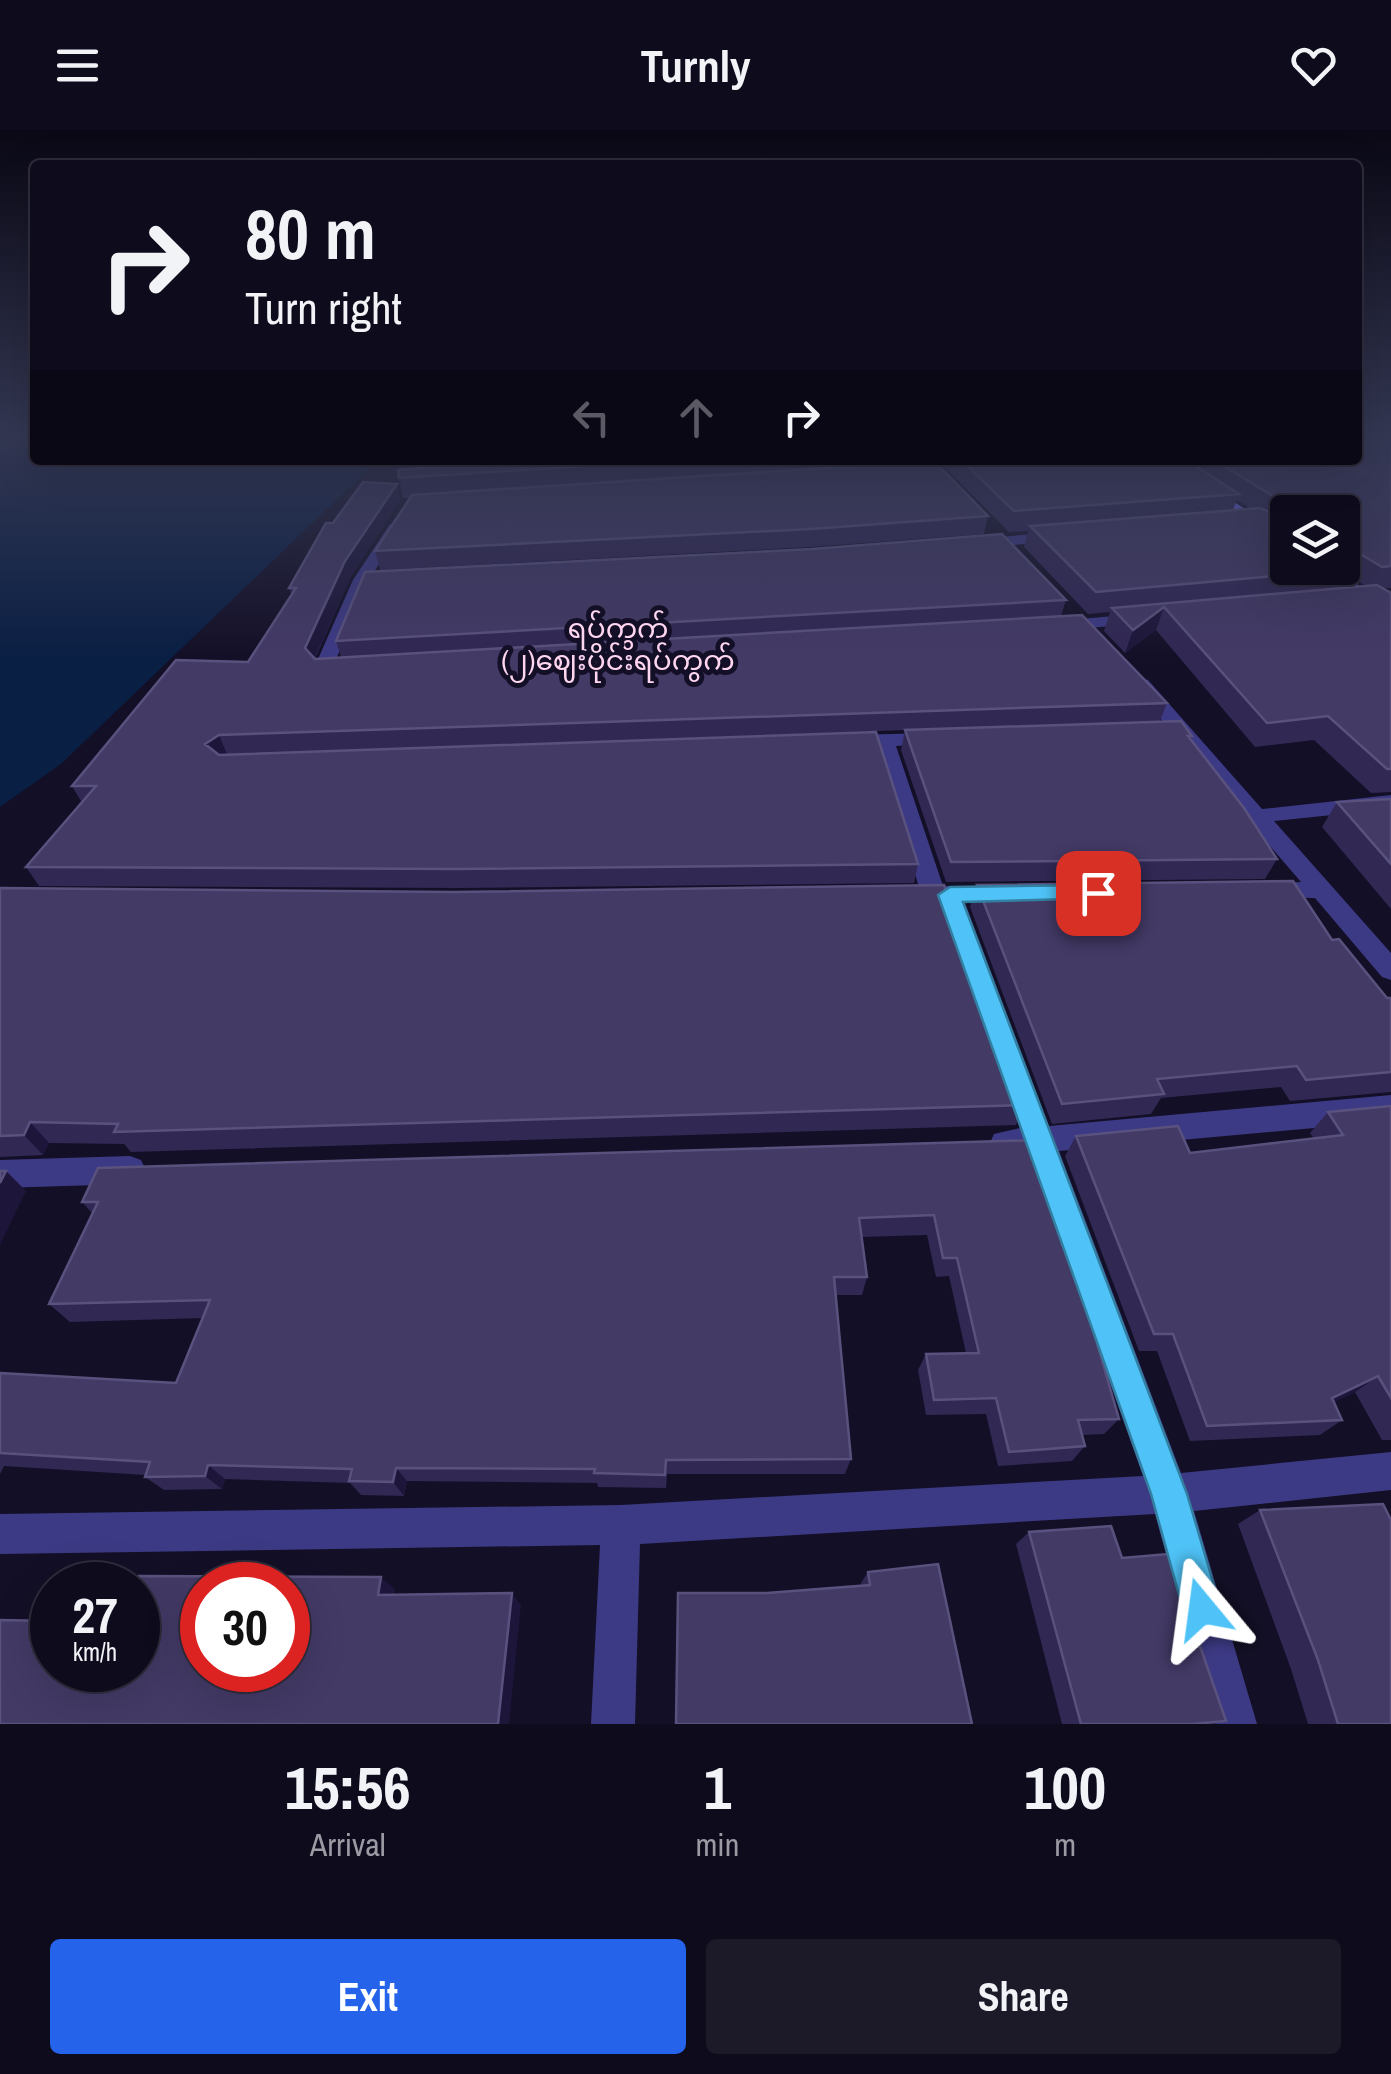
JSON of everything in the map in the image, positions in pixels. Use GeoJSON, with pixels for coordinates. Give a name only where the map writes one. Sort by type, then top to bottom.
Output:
{"type":"FeatureCollection","features":[{"type":"Feature","properties":{"kind":"main road"},"geometry":{"type":"LineString","coordinates":[[1238,510],[1270,532]]}},
{"type":"Feature","properties":{"kind":"main road"},"geometry":{"type":"LineString","coordinates":[[1348,585],[1391,615]]}},
{"type":"Feature","properties":{"kind":"street"},"geometry":{"type":"LineString","coordinates":[[362,666],[323,668],[405,510]]}},
{"type":"Feature","properties":{"kind":"street"},"geometry":{"type":"LineString","coordinates":[[984,518],[1014,548]]}},
{"type":"Feature","properties":{"kind":"street"},"geometry":{"type":"LineString","coordinates":[[1216,524],[1254,521]]}},
{"type":"Feature","properties":{"kind":"street"},"geometry":{"type":"LineString","coordinates":[[948,546],[1014,548],[1083,535]]}},
{"type":"Feature","properties":{"kind":"street"},"geometry":{"type":"LineString","coordinates":[[1330,602],[1391,596]]}},
{"type":"Feature","properties":{"kind":"street"},"geometry":{"type":"LineString","coordinates":[[1047,627],[1160,617]]}},
{"type":"Feature","properties":{"kind":"street"},"geometry":{"type":"LineString","coordinates":[[1122,664],[1391,970]]}},
{"type":"Feature","properties":{"kind":"street"},"geometry":{"type":"LineString","coordinates":[[1146,732],[1184,730]]}},
{"type":"Feature","properties":{"kind":"street"},"geometry":{"type":"LineString","coordinates":[[827,742],[958,738]]}},
{"type":"Feature","properties":{"kind":"street"},"geometry":{"type":"LineString","coordinates":[[884,740],[1040,1142],[1169,1494],[1234,1724]]}},
{"type":"Feature","properties":{"kind":"street"},"geometry":{"type":"LineString","coordinates":[[1259,816],[1391,802]]}},
{"type":"Feature","properties":{"kind":"street"},"geometry":{"type":"LineString","coordinates":[[1244,891],[1322,890]]}},
{"type":"Feature","properties":{"kind":"street"},"geometry":{"type":"LineString","coordinates":[[894,896],[1028,894]]}},
{"type":"Feature","properties":{"kind":"street"},"geometry":{"type":"LineString","coordinates":[[981,1144],[1040,1142],[1391,1108]]}},
{"type":"Feature","properties":{"kind":"street"},"geometry":{"type":"LineString","coordinates":[[0,1174],[157,1169]]}},
{"type":"Feature","properties":{"kind":"street"},"geometry":{"type":"LineString","coordinates":[[0,1534],[621,1525],[1169,1494],[1391,1471]]}},
{"type":"Feature","properties":{"kind":"street"},"geometry":{"type":"LineString","coordinates":[[613,1724],[621,1525]]}},
{"type":"Feature","properties":{"kind":"water"},"geometry":{"type":"Polygon","coordinates":[[[0,510],[325,510],[61,764],[0,807],[0,510]]]}},
{"type":"Feature","properties":{"kind":"building"},"geometry":{"type":"Polygon","coordinates":[[[342,510],[379,510],[345,561],[305,648],[315,659],[1082,615],[1167,703],[219,735],[205,744],[219,755],[876,732],[918,864],[454,869],[26,867],[96,786],[72,786],[176,660],[248,662],[296,588],[289,588],[326,523],[333,523],[342,510]]]}},
{"type":"Feature","properties":{"kind":"building"},"geometry":{"type":"Polygon","coordinates":[[[402,510],[982,510],[988,516],[811,529],[375,551],[402,510]]]}},
{"type":"Feature","properties":{"kind":"building"},"geometry":{"type":"Polygon","coordinates":[[[1230,510],[1270,513],[1270,576],[1096,592],[1030,526],[1230,510]]]}},
{"type":"Feature","properties":{"kind":"building"},"geometry":{"type":"Polygon","coordinates":[[[1360,510],[1391,510],[1391,566],[1382,567],[1360,554],[1360,510]]]}},
{"type":"Feature","properties":{"kind":"building"},"geometry":{"type":"Polygon","coordinates":[[[1002,534],[1066,600],[336,641],[365,572],[812,549],[1002,534]]]}},
{"type":"Feature","properties":{"kind":"building"},"geometry":{"type":"Polygon","coordinates":[[[1377,585],[1391,593],[1391,769],[1328,716],[1267,723],[1164,607],[1133,630],[1112,608],[1377,585]]]}},
{"type":"Feature","properties":{"kind":"building"},"geometry":{"type":"Polygon","coordinates":[[[1181,721],[1277,859],[951,862],[905,730],[1181,721]]]}},
{"type":"Feature","properties":{"kind":"building"},"geometry":{"type":"Polygon","coordinates":[[[1391,799],[1391,864],[1337,802],[1391,799]]]}},
{"type":"Feature","properties":{"kind":"building"},"geometry":{"type":"Polygon","coordinates":[[[1293,881],[1332,940],[1339,939],[1387,998],[1391,998],[1391,1072],[1306,1080],[1297,1066],[1157,1079],[1164,1094],[1062,1104],[977,885],[1293,881]]]}},
{"type":"Feature","properties":{"kind":"building"},"geometry":{"type":"Polygon","coordinates":[[[944,885],[1025,1105],[114,1132],[118,1124],[30,1122],[24,1135],[0,1136],[0,888],[454,892],[944,885]]]}},
{"type":"Feature","properties":{"kind":"building"},"geometry":{"type":"Polygon","coordinates":[[[1391,1106],[1391,1398],[1378,1376],[1332,1398],[1342,1420],[1207,1426],[1173,1334],[1154,1334],[1076,1136],[1178,1126],[1190,1153],[1343,1135],[1328,1112],[1391,1106]]]}},
{"type":"Feature","properties":{"kind":"building"},"geometry":{"type":"Polygon","coordinates":[[[1037,1140],[1109,1336],[1095,1336],[1119,1419],[1078,1420],[1085,1446],[1009,1452],[996,1398],[934,1400],[926,1354],[979,1353],[957,1258],[943,1258],[934,1215],[859,1218],[867,1277],[834,1277],[851,1459],[666,1460],[665,1475],[594,1473],[595,1469],[396,1468],[393,1482],[349,1481],[352,1469],[208,1465],[205,1476],[145,1477],[150,1462],[0,1453],[0,1373],[176,1383],[210,1300],[49,1304],[98,1202],[82,1202],[98,1168],[1037,1140]]]}},
{"type":"Feature","properties":{"kind":"building"},"geometry":{"type":"Polygon","coordinates":[[[1383,1504],[1391,1520],[1391,1724],[1338,1724],[1318,1660],[1260,1510],[1383,1504]]]}},
{"type":"Feature","properties":{"kind":"building"},"geometry":{"type":"Polygon","coordinates":[[[1111,1526],[1122,1558],[1168,1554],[1226,1721],[1081,1724],[1029,1532],[1111,1526]]]}},
{"type":"Feature","properties":{"kind":"building"},"geometry":{"type":"Polygon","coordinates":[[[938,1564],[972,1724],[676,1724],[678,1593],[767,1593],[870,1585],[868,1572],[938,1564]]]}},
{"type":"Feature","properties":{"kind":"building"},"geometry":{"type":"Polygon","coordinates":[[[160,1576],[180,1576],[180,1692],[310,1692],[310,1577],[381,1577],[378,1595],[512,1593],[498,1724],[0,1724],[0,1620],[30,1621],[30,1692],[160,1692],[160,1576]]]}},
{"type":"Feature","properties":{"kind":"district","name":"ရပ်ကွက် (၂)ဈေးပိုင်းရပ်ကွက်"},"geometry":{"type":"Point","coordinates":[618,644]}},
{"type":"Feature","properties":{"kind":"route"},"geometry":{"type":"LineString","coordinates":[[1098,893],[950,895],[1169,1494],[1202,1609]]}}]}
